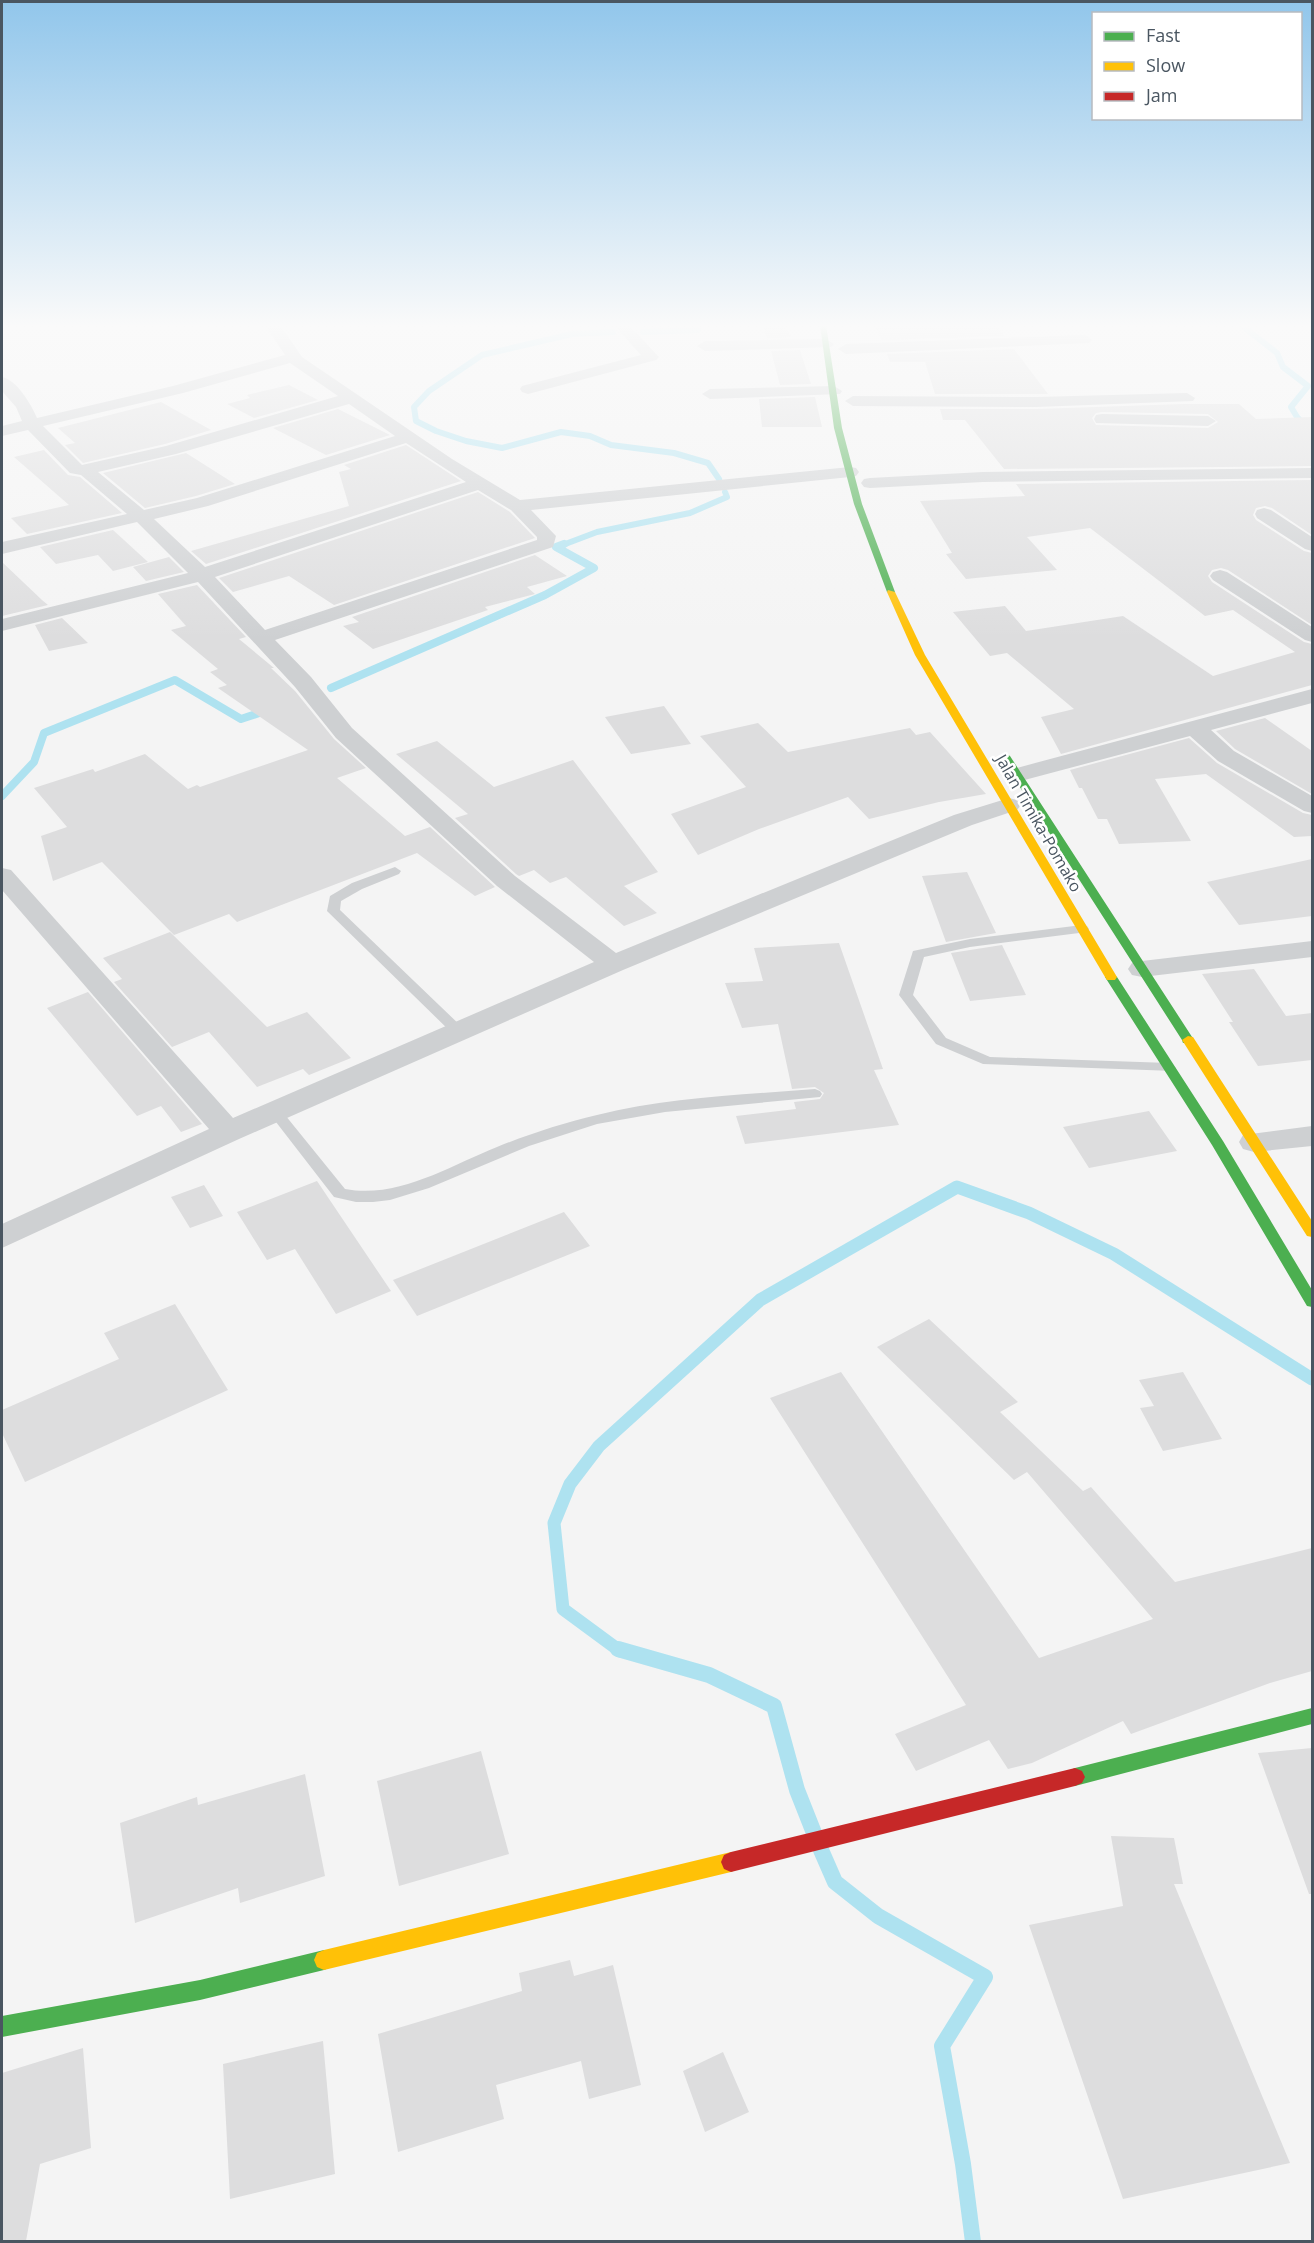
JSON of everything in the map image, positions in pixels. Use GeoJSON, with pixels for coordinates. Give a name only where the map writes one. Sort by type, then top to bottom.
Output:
{"type":"FeatureCollection","features":[{"type":"Feature","properties":{"kind":"main road","name":"Jalan Timika-Pomako"},"geometry":{"type":"LineString","coordinates":[[839,430],[866,480],[866,532],[900,615],[920,655],[1082,929],[1312,1302]]}},
{"type":"Feature","properties":{"kind":"main road","name":"Jalan Timika-Pomako"},"geometry":{"type":"LineString","coordinates":[[998,743],[1312,1232]]}},
{"type":"Feature","properties":{"kind":"main road"},"geometry":{"type":"LineString","coordinates":[[2,2027],[200,1990],[850,1834],[1312,1716]]}},
{"type":"Feature","properties":{"kind":"street"},"geometry":{"type":"LineString","coordinates":[[37,430],[76,469],[86,470],[170,450],[240,430]]}},
{"type":"Feature","properties":{"kind":"street"},"geometry":{"type":"LineString","coordinates":[[261,638],[546,543],[547,536],[517,506],[479,484],[397,430]]}},
{"type":"Feature","properties":{"kind":"street"},"geometry":{"type":"LineString","coordinates":[[2,548],[142,517],[239,492],[408,437]]}},
{"type":"Feature","properties":{"kind":"street"},"geometry":{"type":"LineString","coordinates":[[86,470],[142,517],[202,575],[303,682],[344,733],[506,881],[614,964]]}},
{"type":"Feature","properties":{"kind":"street"},"geometry":{"type":"LineString","coordinates":[[517,506],[866,480],[1312,473]]}},
{"type":"Feature","properties":{"kind":"street"},"geometry":{"type":"LineString","coordinates":[[2,626],[202,575],[479,484]]}},
{"type":"Feature","properties":{"kind":"street"},"geometry":{"type":"LineString","coordinates":[[1264,514],[1312,545]]}},
{"type":"Feature","properties":{"kind":"street"},"geometry":{"type":"LineString","coordinates":[[1220,576],[1312,636]]}},
{"type":"Feature","properties":{"kind":"street"},"geometry":{"type":"LineString","coordinates":[[1017,775],[1196,729],[1312,696]]}},
{"type":"Feature","properties":{"kind":"street"},"geometry":{"type":"LineString","coordinates":[[1196,729],[1226,756],[1312,806]]}},
{"type":"Feature","properties":{"kind":"street"},"geometry":{"type":"LineString","coordinates":[[2,1237],[228,1132],[614,964],[963,820],[1009,805]]}},
{"type":"Feature","properties":{"kind":"street"},"geometry":{"type":"LineString","coordinates":[[2,875],[228,1132]]}},
{"type":"Feature","properties":{"kind":"street"},"geometry":{"type":"LineString","coordinates":[[1142,969],[1312,949]]}},
{"type":"Feature","properties":{"kind":"street"},"geometry":{"type":"LineString","coordinates":[[1254,1142],[1312,1136]]}},
{"type":"Feature","properties":{"kind":"lane"},"geometry":{"type":"LineString","coordinates":[[395,871],[357,886],[335,899],[333,910],[459,1032]]}},
{"type":"Feature","properties":{"kind":"lane"},"geometry":{"type":"LineString","coordinates":[[1082,929],[970,943],[918,954],[906,995],[941,1041],[988,1061],[1169,1068]]}},
{"type":"Feature","properties":{"kind":"lane"},"geometry":{"type":"LineString","coordinates":[[276,1113],[340,1193],[354,1197],[391,1193],[419,1185],[532,1138],[617,1115],[679,1106],[815,1094]]}},
{"type":"Feature","properties":{"kind":"building"},"geometry":{"type":"Polygon","coordinates":[[[60,430],[211,430],[165,444],[83,463],[65,445],[75,443],[60,430]]]}},
{"type":"Feature","properties":{"kind":"building"},"geometry":{"type":"Polygon","coordinates":[[[276,430],[379,430],[390,435],[326,455],[276,430]]]}},
{"type":"Feature","properties":{"kind":"building"},"geometry":{"type":"Polygon","coordinates":[[[973,430],[1312,430],[1312,466],[1004,469],[973,430]]]}},
{"type":"Feature","properties":{"kind":"building"},"geometry":{"type":"Polygon","coordinates":[[[406,445],[461,481],[206,564],[191,551],[349,506],[339,472],[351,469],[344,465],[406,445]]]}},
{"type":"Feature","properties":{"kind":"building"},"geometry":{"type":"Polygon","coordinates":[[[44,450],[68,475],[80,477],[122,513],[27,534],[11,518],[69,505],[14,457],[44,450]]]}},
{"type":"Feature","properties":{"kind":"building"},"geometry":{"type":"Polygon","coordinates":[[[186,453],[235,484],[145,508],[103,473],[186,453]]]}},
{"type":"Feature","properties":{"kind":"building"},"geometry":{"type":"Polygon","coordinates":[[[1312,480],[1312,535],[1272,508],[1265,506],[1256,508],[1253,515],[1256,520],[1304,551],[1312,553],[1312,625],[1228,570],[1221,568],[1212,570],[1208,576],[1212,582],[1304,642],[1312,644],[1312,685],[1061,754],[1041,717],[1074,709],[1007,653],[990,656],[953,612],[1005,606],[1026,631],[1123,616],[1213,676],[1295,652],[1233,610],[1205,616],[1090,528],[1027,537],[1057,570],[966,579],[946,554],[952,553],[920,501],[1025,496],[1016,484],[1312,480]]]}},
{"type":"Feature","properties":{"kind":"building"},"geometry":{"type":"Polygon","coordinates":[[[478,492],[510,512],[535,538],[334,605],[289,576],[233,592],[219,578],[478,492]]]}},
{"type":"Feature","properties":{"kind":"building"},"geometry":{"type":"Polygon","coordinates":[[[113,530],[148,562],[113,571],[98,555],[56,564],[40,547],[113,530]]]}},
{"type":"Feature","properties":{"kind":"building"},"geometry":{"type":"Polygon","coordinates":[[[535,555],[567,576],[527,587],[535,594],[485,607],[488,610],[373,649],[343,626],[359,622],[352,617],[535,555]]]}},
{"type":"Feature","properties":{"kind":"building"},"geometry":{"type":"Polygon","coordinates":[[[169,557],[184,572],[146,581],[133,567],[169,557]]]}},
{"type":"Feature","properties":{"kind":"building"},"geometry":{"type":"Polygon","coordinates":[[[2,562],[42,600],[48,605],[2,616],[2,562]]]}},
{"type":"Feature","properties":{"kind":"building"},"geometry":{"type":"Polygon","coordinates":[[[197,585],[246,637],[239,639],[274,668],[271,668],[295,691],[334,739],[366,768],[337,778],[405,836],[430,827],[495,887],[475,896],[417,853],[237,922],[229,914],[174,935],[102,862],[53,881],[41,836],[67,827],[34,788],[93,769],[95,772],[145,754],[188,789],[197,785],[200,787],[308,750],[218,688],[227,685],[210,672],[218,669],[171,630],[186,626],[158,594],[197,585]]]}},
{"type":"Feature","properties":{"kind":"building"},"geometry":{"type":"Polygon","coordinates":[[[62,618],[88,643],[49,651],[35,625],[62,618]]]}},
{"type":"Feature","properties":{"kind":"building"},"geometry":{"type":"Polygon","coordinates":[[[664,706],[691,744],[631,754],[605,717],[664,706]]]}},
{"type":"Feature","properties":{"kind":"building"},"geometry":{"type":"Polygon","coordinates":[[[1265,718],[1312,751],[1312,794],[1235,749],[1216,731],[1265,718]]]}},
{"type":"Feature","properties":{"kind":"building"},"geometry":{"type":"Polygon","coordinates":[[[758,723],[788,752],[910,728],[916,735],[930,732],[986,794],[939,802],[869,819],[848,797],[759,829],[698,855],[671,814],[746,787],[700,736],[758,723]]]}},
{"type":"Feature","properties":{"kind":"building"},"geometry":{"type":"Polygon","coordinates":[[[1189,738],[1217,763],[1303,813],[1312,815],[1312,836],[1294,837],[1206,774],[1155,779],[1191,841],[1119,844],[1107,819],[1098,819],[1070,770],[1189,738]]]}},
{"type":"Feature","properties":{"kind":"building"},"geometry":{"type":"Polygon","coordinates":[[[437,741],[494,787],[573,760],[658,872],[624,886],[657,913],[624,926],[566,877],[550,883],[534,870],[519,876],[516,874],[455,818],[468,814],[396,754],[437,741]]]}},
{"type":"Feature","properties":{"kind":"building"},"geometry":{"type":"Polygon","coordinates":[[[1312,859],[1312,916],[1239,925],[1207,882],[1312,859]]]}},
{"type":"Feature","properties":{"kind":"building"},"geometry":{"type":"Polygon","coordinates":[[[967,872],[996,933],[946,942],[922,876],[967,872]]]}},
{"type":"Feature","properties":{"kind":"building"},"geometry":{"type":"Polygon","coordinates":[[[170,932],[267,1027],[307,1012],[351,1058],[309,1075],[303,1069],[257,1087],[209,1032],[172,1047],[114,982],[122,979],[103,958],[170,932]]]}},
{"type":"Feature","properties":{"kind":"building"},"geometry":{"type":"Polygon","coordinates":[[[839,943],[883,1069],[874,1070],[899,1125],[745,1144],[736,1116],[796,1109],[794,1102],[820,1099],[824,1093],[815,1087],[792,1089],[778,1024],[742,1028],[725,983],[763,981],[754,948],[839,943]]]}},
{"type":"Feature","properties":{"kind":"building"},"geometry":{"type":"Polygon","coordinates":[[[1002,945],[1026,995],[970,1001],[951,953],[1002,945]]]}},
{"type":"Feature","properties":{"kind":"building"},"geometry":{"type":"Polygon","coordinates":[[[1254,969],[1286,1016],[1312,1013],[1312,1060],[1258,1066],[1229,1022],[1233,1022],[1202,974],[1254,969]]]}},
{"type":"Feature","properties":{"kind":"building"},"geometry":{"type":"Polygon","coordinates":[[[88,992],[202,1124],[181,1132],[161,1106],[137,1116],[47,1008],[88,992]]]}},
{"type":"Feature","properties":{"kind":"building"},"geometry":{"type":"Polygon","coordinates":[[[1149,1111],[1177,1151],[1089,1168],[1063,1127],[1149,1111]]]}},
{"type":"Feature","properties":{"kind":"building"},"geometry":{"type":"Polygon","coordinates":[[[317,1181],[391,1291],[336,1314],[295,1249],[267,1260],[237,1212],[317,1181]]]}},
{"type":"Feature","properties":{"kind":"building"},"geometry":{"type":"Polygon","coordinates":[[[204,1185],[223,1216],[190,1228],[171,1197],[204,1185]]]}},
{"type":"Feature","properties":{"kind":"building"},"geometry":{"type":"Polygon","coordinates":[[[564,1212],[590,1246],[417,1316],[393,1280],[564,1212]]]}},
{"type":"Feature","properties":{"kind":"building"},"geometry":{"type":"Polygon","coordinates":[[[175,1304],[228,1390],[25,1482],[2,1433],[2,1410],[119,1359],[104,1333],[175,1304]]]}},
{"type":"Feature","properties":{"kind":"building"},"geometry":{"type":"Polygon","coordinates":[[[929,1319],[1018,1402],[1000,1412],[1083,1491],[1091,1487],[1175,1582],[1312,1548],[1312,1671],[1270,1683],[1131,1734],[1123,1721],[1032,1763],[1008,1769],[989,1740],[916,1771],[895,1734],[966,1705],[770,1398],[841,1372],[1039,1658],[1153,1619],[1027,1472],[1014,1480],[877,1347],[929,1319]]]}},
{"type":"Feature","properties":{"kind":"building"},"geometry":{"type":"Polygon","coordinates":[[[1183,1372],[1222,1439],[1163,1451],[1140,1408],[1154,1406],[1139,1380],[1183,1372]]]}},
{"type":"Feature","properties":{"kind":"building"},"geometry":{"type":"Polygon","coordinates":[[[1312,1748],[1312,1894],[1309,1894],[1258,1753],[1312,1748]]]}},
{"type":"Feature","properties":{"kind":"building"},"geometry":{"type":"Polygon","coordinates":[[[481,1751],[509,1854],[399,1886],[377,1781],[481,1751]]]}},
{"type":"Feature","properties":{"kind":"building"},"geometry":{"type":"Polygon","coordinates":[[[305,1774],[325,1876],[240,1903],[238,1888],[135,1923],[120,1823],[197,1797],[198,1805],[305,1774]]]}},
{"type":"Feature","properties":{"kind":"building"},"geometry":{"type":"Polygon","coordinates":[[[1111,1836],[1174,1838],[1183,1884],[1174,1884],[1290,2163],[1123,2199],[1029,1925],[1123,1906],[1111,1836]]]}},
{"type":"Feature","properties":{"kind":"building"},"geometry":{"type":"Polygon","coordinates":[[[570,1960],[574,1976],[613,1965],[641,2085],[589,2099],[581,2061],[496,2085],[504,2119],[398,2152],[378,2034],[522,1991],[519,1973],[570,1960]]]}},
{"type":"Feature","properties":{"kind":"building"},"geometry":{"type":"Polygon","coordinates":[[[323,2041],[335,2174],[230,2199],[223,2064],[323,2041]]]}},
{"type":"Feature","properties":{"kind":"building"},"geometry":{"type":"Polygon","coordinates":[[[83,2048],[91,2148],[40,2164],[26,2241],[2,2241],[2,2073],[83,2048]]]}},
{"type":"Feature","properties":{"kind":"building"},"geometry":{"type":"Polygon","coordinates":[[[723,2052],[749,2112],[705,2132],[683,2071],[723,2052]]]}},
{"type":"Feature","properties":{"kind":"waterway"},"geometry":{"type":"LineString","coordinates":[[433,430],[466,441],[502,448],[561,432],[590,436],[611,445],[674,453],[708,463],[719,479]]}},
{"type":"Feature","properties":{"kind":"waterway"},"geometry":{"type":"LineString","coordinates":[[560,546],[597,532],[690,513],[727,497],[725,492]]}},
{"type":"Feature","properties":{"kind":"waterway"},"geometry":{"type":"LineString","coordinates":[[331,688],[545,595],[594,568],[556,547],[564,544]]}},
{"type":"Feature","properties":{"kind":"waterway"},"geometry":{"type":"LineString","coordinates":[[2,796],[34,762],[44,733],[175,680],[241,719],[268,710]]}},
{"type":"Feature","properties":{"kind":"waterway"},"geometry":{"type":"LineString","coordinates":[[620,1651],[563,1609],[554,1523],[570,1484],[599,1446],[760,1300],[955,1188]]}},
{"type":"Feature","properties":{"kind":"waterway"},"geometry":{"type":"LineString","coordinates":[[955,1188],[1029,1213],[1114,1254],[1312,1379]]}},
{"type":"Feature","properties":{"kind":"waterway"},"geometry":{"type":"LineString","coordinates":[[618,1649],[709,1675],[774,1706],[797,1790],[814,1833]]}},
{"type":"Feature","properties":{"kind":"waterway"},"geometry":{"type":"LineString","coordinates":[[821,1850],[835,1882],[878,1916],[985,1977],[942,2046],[963,2164],[973,2242]]}},
{"type":"Feature","properties":{"kind":"traffic: fast"},"geometry":{"type":"LineString","coordinates":[[838,430],[858,504],[891,592]]}},
{"type":"Feature","properties":{"kind":"traffic: fast"},"geometry":{"type":"LineString","coordinates":[[1005,756],[1188,1040]]}},
{"type":"Feature","properties":{"kind":"traffic: fast"},"geometry":{"type":"LineString","coordinates":[[1111,977],[1218,1144],[1312,1302]]}},
{"type":"Feature","properties":{"kind":"traffic: fast"},"geometry":{"type":"LineString","coordinates":[[1075,1777],[1312,1716]]}},
{"type":"Feature","properties":{"kind":"traffic: fast"},"geometry":{"type":"LineString","coordinates":[[2,2027],[200,1990],[324,1960]]}},
{"type":"Feature","properties":{"kind":"traffic: slow"},"geometry":{"type":"LineString","coordinates":[[891,592],[920,655],[1111,977]]}},
{"type":"Feature","properties":{"kind":"traffic: slow"},"geometry":{"type":"LineString","coordinates":[[1188,1040],[1312,1232]]}},
{"type":"Feature","properties":{"kind":"traffic: slow"},"geometry":{"type":"LineString","coordinates":[[324,1960],[731,1862]]}},
{"type":"Feature","properties":{"kind":"traffic: jam"},"geometry":{"type":"LineString","coordinates":[[731,1862],[1075,1777]]}}]}
